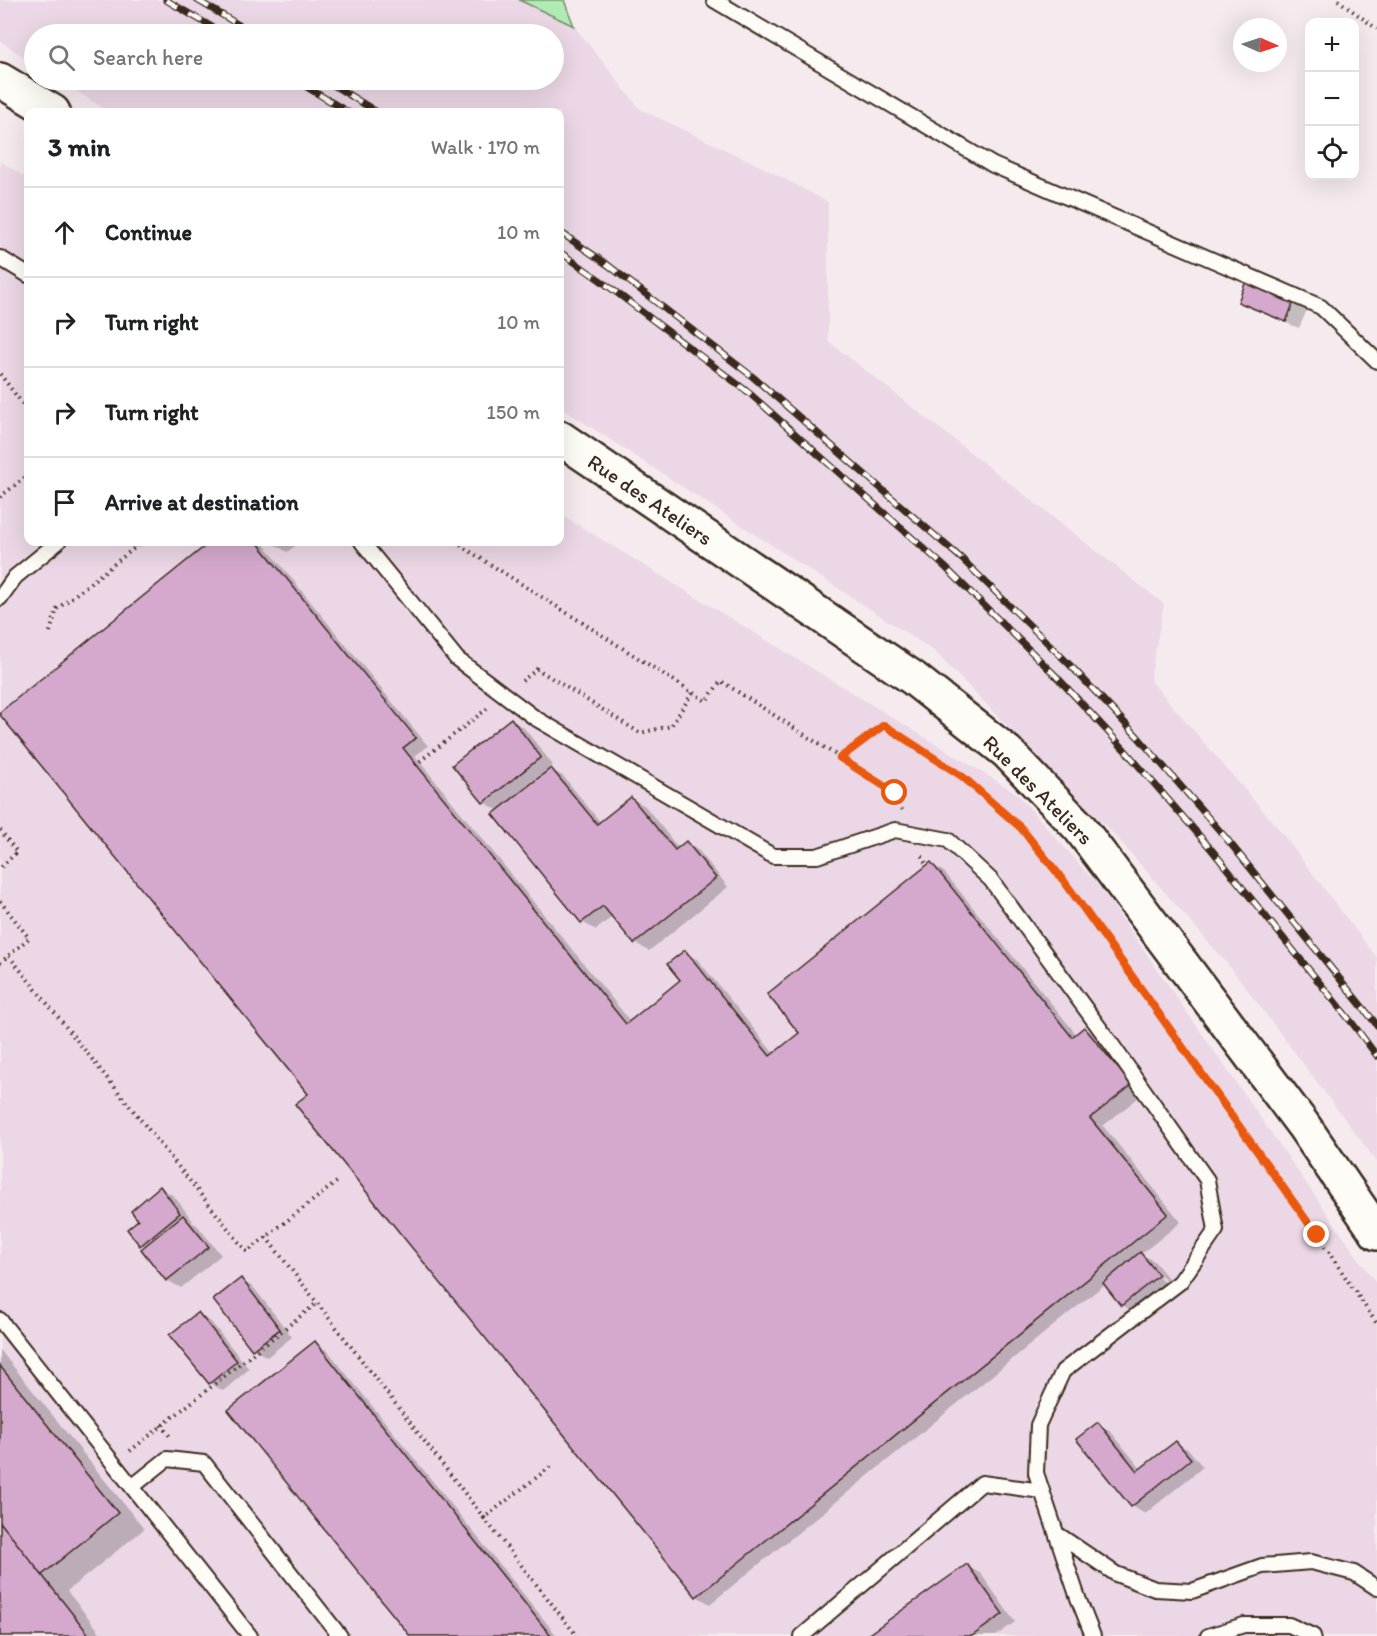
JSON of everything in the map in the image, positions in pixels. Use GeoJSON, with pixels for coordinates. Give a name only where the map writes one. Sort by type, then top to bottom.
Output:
{"type":"FeatureCollection","features":[{"type":"Feature","properties":{"kind":"street"},"geometry":{"type":"LineString","coordinates":[[0,80],[46,108]]}},
{"type":"Feature","properties":{"kind":"street","name":"Rue des Ateliers"},"geometry":{"type":"LineString","coordinates":[[564,441],[913,678],[1006,752],[1080,828],[1303,1125],[1377,1233]]}},
{"type":"Feature","properties":{"kind":"lane"},"geometry":{"type":"LineString","coordinates":[[714,0],[993,165],[1321,307],[1377,361]]}},
{"type":"Feature","properties":{"kind":"lane"},"geometry":{"type":"LineString","coordinates":[[0,258],[24,273]]}},
{"type":"Feature","properties":{"kind":"lane"},"geometry":{"type":"LineString","coordinates":[[0,588],[53,546]]}},
{"type":"Feature","properties":{"kind":"lane"},"geometry":{"type":"LineString","coordinates":[[365,546],[457,659],[535,718],[773,856],[817,856],[895,830],[948,840],[991,880],[1207,1180],[1216,1230],[1180,1282],[1063,1371],[1038,1425],[1036,1473],[1093,1636]]}},
{"type":"Feature","properties":{"kind":"lane"},"geometry":{"type":"LineString","coordinates":[[0,598],[15,577]]}},
{"type":"Feature","properties":{"kind":"lane"},"geometry":{"type":"LineString","coordinates":[[0,1320],[250,1636]]}},
{"type":"Feature","properties":{"kind":"lane"},"geometry":{"type":"LineString","coordinates":[[132,1487],[167,1459],[204,1462],[340,1636]]}},
{"type":"Feature","properties":{"kind":"lane"},"geometry":{"type":"LineString","coordinates":[[802,1636],[982,1484],[1042,1491]]}},
{"type":"Feature","properties":{"kind":"lane"},"geometry":{"type":"LineString","coordinates":[[1057,1534],[1116,1574],[1155,1589],[1192,1591],[1262,1566],[1311,1562],[1354,1573],[1377,1587]]}},
{"type":"Feature","properties":{"kind":"lane"},"geometry":{"type":"LineString","coordinates":[[1208,1636],[1244,1625],[1289,1625],[1313,1636]]}},
{"type":"Feature","properties":{"kind":"path"},"geometry":{"type":"LineString","coordinates":[[1338,0],[1377,29]]}},
{"type":"Feature","properties":{"kind":"path"},"geometry":{"type":"LineString","coordinates":[[0,374],[24,406]]}},
{"type":"Feature","properties":{"kind":"path"},"geometry":{"type":"LineString","coordinates":[[0,497],[24,478]]}},
{"type":"Feature","properties":{"kind":"path"},"geometry":{"type":"LineString","coordinates":[[461,546],[706,701],[721,681],[895,793],[927,866]]}},
{"type":"Feature","properties":{"kind":"path"},"geometry":{"type":"LineString","coordinates":[[50,632],[57,609],[135,547]]}},
{"type":"Feature","properties":{"kind":"path"},"geometry":{"type":"LineString","coordinates":[[840,758],[884,725],[963,777],[1021,828],[1064,881],[1310,1226],[1377,1324]]}},
{"type":"Feature","properties":{"kind":"path"},"geometry":{"type":"LineString","coordinates":[[0,830],[17,852],[0,868]]}},
{"type":"Feature","properties":{"kind":"path"},"geometry":{"type":"LineString","coordinates":[[0,901],[29,938],[0,963]]}},
{"type":"Feature","properties":{"kind":"path"},"geometry":{"type":"LineString","coordinates":[[9,956],[247,1252],[338,1181]]}},
{"type":"Feature","properties":{"kind":"path"},"geometry":{"type":"LineString","coordinates":[[266,1237],[577,1636]]}},
{"type":"Feature","properties":{"kind":"path"},"geometry":{"type":"LineString","coordinates":[[113,1464],[317,1303]]}},
{"type":"Feature","properties":{"kind":"path"},"geometry":{"type":"LineString","coordinates":[[484,1518],[554,1464]]}},
{"type":"Feature","properties":{"kind":"shaded area"},"geometry":{"type":"Polygon","coordinates":[[[0,0],[519,0],[574,26],[640,109],[762,167],[828,202],[828,341],[1164,604],[1150,680],[1278,828],[1377,958],[1377,1162],[1231,968],[1119,840],[934,651],[564,410],[564,108],[103,108],[75,90],[564,90],[564,24],[24,24],[24,57],[0,41],[0,0]]]}},
{"type":"Feature","properties":{"kind":"shaded area"},"geometry":{"type":"Polygon","coordinates":[[[0,161],[24,176],[24,546],[564,546],[564,516],[1016,793],[1102,890],[1377,1285],[1377,1636],[0,1636],[0,161]]]}},
{"type":"Feature","properties":{"kind":"green space"},"geometry":{"type":"Polygon","coordinates":[[[519,0],[564,0],[574,26],[519,0]]]}},
{"type":"Feature","properties":{"kind":"building"},"geometry":{"type":"Polygon","coordinates":[[[1246,281],[1294,301],[1286,322],[1238,302],[1246,281]]]}},
{"type":"Feature","properties":{"kind":"building"},"geometry":{"type":"Polygon","coordinates":[[[205,546],[260,546],[416,738],[403,748],[626,1024],[680,980],[667,964],[685,950],[770,1056],[799,1033],[767,994],[931,862],[1072,1037],[1084,1027],[1132,1085],[1090,1118],[1168,1214],[696,1597],[295,1104],[308,1094],[0,715],[0,712],[205,546]]]}},
{"type":"Feature","properties":{"kind":"building"},"geometry":{"type":"Polygon","coordinates":[[[511,718],[541,757],[483,803],[452,765],[511,718]]]}},
{"type":"Feature","properties":{"kind":"building"},"geometry":{"type":"Polygon","coordinates":[[[551,768],[597,824],[631,797],[675,850],[686,841],[716,878],[634,944],[603,906],[581,923],[493,814],[551,768]]]}},
{"type":"Feature","properties":{"kind":"building"},"geometry":{"type":"Polygon","coordinates":[[[160,1186],[180,1213],[140,1246],[127,1229],[138,1220],[131,1211],[160,1186]]]}},
{"type":"Feature","properties":{"kind":"building"},"geometry":{"type":"Polygon","coordinates":[[[183,1215],[209,1247],[166,1281],[141,1249],[183,1215]]]}},
{"type":"Feature","properties":{"kind":"building"},"geometry":{"type":"Polygon","coordinates":[[[1140,1252],[1159,1275],[1121,1306],[1103,1283],[1140,1252]]]}},
{"type":"Feature","properties":{"kind":"building"},"geometry":{"type":"Polygon","coordinates":[[[241,1278],[280,1329],[252,1350],[213,1300],[241,1278]]]}},
{"type":"Feature","properties":{"kind":"building"},"geometry":{"type":"Polygon","coordinates":[[[198,1312],[237,1361],[209,1384],[169,1335],[198,1312]]]}},
{"type":"Feature","properties":{"kind":"building"},"geometry":{"type":"Polygon","coordinates":[[[315,1341],[551,1636],[410,1636],[228,1410],[315,1341]]]}},
{"type":"Feature","properties":{"kind":"building"},"geometry":{"type":"Polygon","coordinates":[[[0,1366],[118,1513],[42,1575],[0,1522],[0,1366]]]}},
{"type":"Feature","properties":{"kind":"building"},"geometry":{"type":"Polygon","coordinates":[[[1098,1422],[1137,1471],[1176,1441],[1191,1459],[1131,1507],[1076,1439],[1098,1422]]]}},
{"type":"Feature","properties":{"kind":"building"},"geometry":{"type":"Polygon","coordinates":[[[0,1522],[42,1575],[90,1636],[0,1636],[0,1522]]]}},
{"type":"Feature","properties":{"kind":"building"},"geometry":{"type":"Polygon","coordinates":[[[967,1564],[1003,1614],[972,1636],[866,1636],[967,1564]]]}},
{"type":"Feature","properties":{"kind":"railway"},"geometry":{"type":"LineString","coordinates":[[166,0],[207,24]]}},
{"type":"Feature","properties":{"kind":"railway"},"geometry":{"type":"LineString","coordinates":[[197,0],[237,24]]}},
{"type":"Feature","properties":{"kind":"railway"},"geometry":{"type":"LineString","coordinates":[[312,90],[341,108]]}},
{"type":"Feature","properties":{"kind":"railway"},"geometry":{"type":"LineString","coordinates":[[341,90],[370,108]]}},
{"type":"Feature","properties":{"kind":"railway"},"geometry":{"type":"LineString","coordinates":[[564,235],[608,265],[753,377],[962,559],[1070,665],[1138,737],[1226,838],[1377,1025]]}},
{"type":"Feature","properties":{"kind":"railway"},"geometry":{"type":"LineString","coordinates":[[564,255],[748,392],[945,567],[1055,675],[1124,749],[1211,849],[1377,1056]]}},
{"type":"Feature","properties":{"kind":"route"},"geometry":{"type":"LineString","coordinates":[[895,793],[840,758],[884,725],[963,777],[1021,828],[1064,881],[1317,1235]]}}]}
